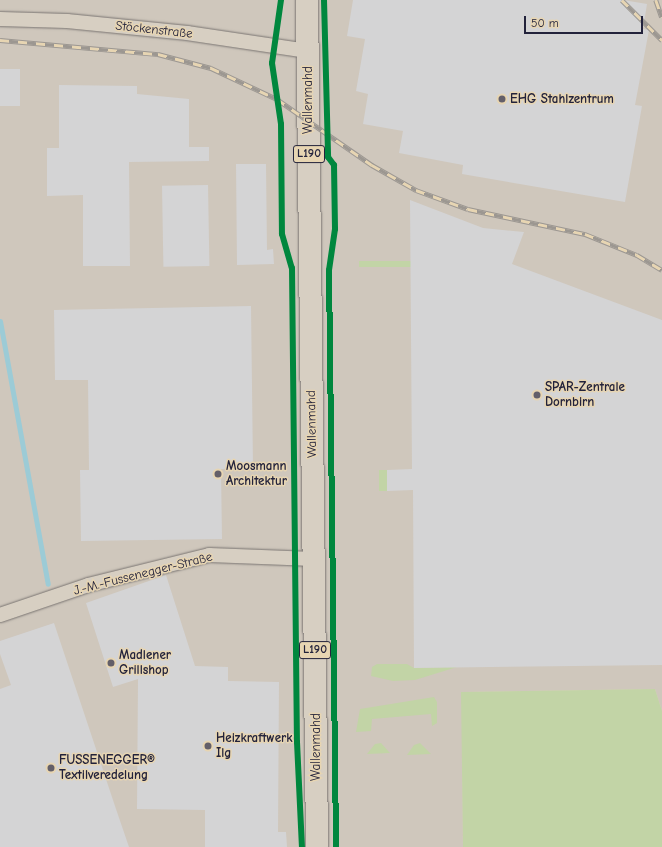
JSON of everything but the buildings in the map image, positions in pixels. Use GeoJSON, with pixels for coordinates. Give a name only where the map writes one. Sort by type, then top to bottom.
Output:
{"type":"FeatureCollection","features":[{"type":"Feature","properties":{"kind":"main road","name":"Wallenmahd"},"geometry":{"type":"LineString","coordinates":[[307,0],[317,847]]}},
{"type":"Feature","properties":{"kind":"street","name":"Stöckenstraße"},"geometry":{"type":"LineString","coordinates":[[0,19],[67,21],[180,32],[308,51]]}},
{"type":"Feature","properties":{"kind":"street","name":"J.-M.-Fussenegger-Straße"},"geometry":{"type":"LineString","coordinates":[[0,615],[88,585],[209,555],[314,559]]}},
{"type":"Feature","properties":{"kind":"shaded area"},"geometry":{"type":"Polygon","coordinates":[[[0,0],[283,0],[283,13],[284,0],[662,0],[662,711],[655,689],[462,692],[463,847],[0,847],[0,0]]]}},
{"type":"Feature","properties":{"kind":"green space"},"geometry":{"type":"Polygon","coordinates":[[[359,261],[411,261],[411,267],[359,267],[359,261]]]}},
{"type":"Feature","properties":{"kind":"green space"},"geometry":{"type":"Polygon","coordinates":[[[379,470],[387,470],[387,491],[379,491],[379,470]]]}},
{"type":"Feature","properties":{"kind":"green space"},"geometry":{"type":"Polygon","coordinates":[[[377,664],[407,664],[414,668],[457,667],[415,680],[393,681],[371,676],[372,667],[377,664]]]}},
{"type":"Feature","properties":{"kind":"green space"},"geometry":{"type":"Polygon","coordinates":[[[655,689],[662,711],[662,847],[463,847],[461,692],[655,689]]]}},
{"type":"Feature","properties":{"kind":"green space"},"geometry":{"type":"Polygon","coordinates":[[[434,697],[437,702],[437,723],[432,726],[431,714],[372,719],[371,731],[356,732],[360,709],[434,697]]]}},
{"type":"Feature","properties":{"kind":"green space"},"geometry":{"type":"Polygon","coordinates":[[[381,743],[390,753],[367,754],[375,744],[381,743]]]}},
{"type":"Feature","properties":{"kind":"green space"},"geometry":{"type":"Polygon","coordinates":[[[420,743],[431,754],[407,755],[414,745],[420,743]]]}},
{"type":"Feature","properties":{"kind":"waterway"},"geometry":{"type":"LineString","coordinates":[[0,321],[48,584]]}},
{"type":"Feature","properties":{"kind":"railway"},"geometry":{"type":"LineString","coordinates":[[622,0],[662,40]]}},
{"type":"Feature","properties":{"kind":"railway"},"geometry":{"type":"LineString","coordinates":[[656,0],[662,17]]}},
{"type":"Feature","properties":{"kind":"railway"},"geometry":{"type":"LineString","coordinates":[[0,40],[158,54],[211,68],[277,99],[372,165],[416,190],[468,209],[585,234],[637,255],[662,270]]}},
{"type":"Feature","properties":{"kind":"cycle path"},"geometry":{"type":"LineString","coordinates":[[281,0],[272,63],[281,124],[282,234],[292,268],[297,742],[302,847]]}},
{"type":"Feature","properties":{"kind":"cycle path"},"geometry":{"type":"LineString","coordinates":[[324,0],[328,157],[334,165],[335,229],[329,270],[336,847]]}},
{"type":"Feature","properties":{"kind":"place","name":"EHG Stahlzentrum"},"geometry":{"type":"Point","coordinates":[502,99]}},
{"type":"Feature","properties":{"kind":"place","name":"SPAR-Zentrale Dornbirn"},"geometry":{"type":"Point","coordinates":[537,395]}},
{"type":"Feature","properties":{"kind":"place","name":"Moosmann Architektur"},"geometry":{"type":"Point","coordinates":[218,474]}},
{"type":"Feature","properties":{"kind":"place","name":"Madlener Grillshop"},"geometry":{"type":"Point","coordinates":[111,663]}},
{"type":"Feature","properties":{"kind":"place","name":"Heizkraftwerk Ilg"},"geometry":{"type":"Point","coordinates":[208,746]}},
{"type":"Feature","properties":{"kind":"place","name":"FUSSENEGGER® Textilveredelung"},"geometry":{"type":"Point","coordinates":[51,768]}}]}
